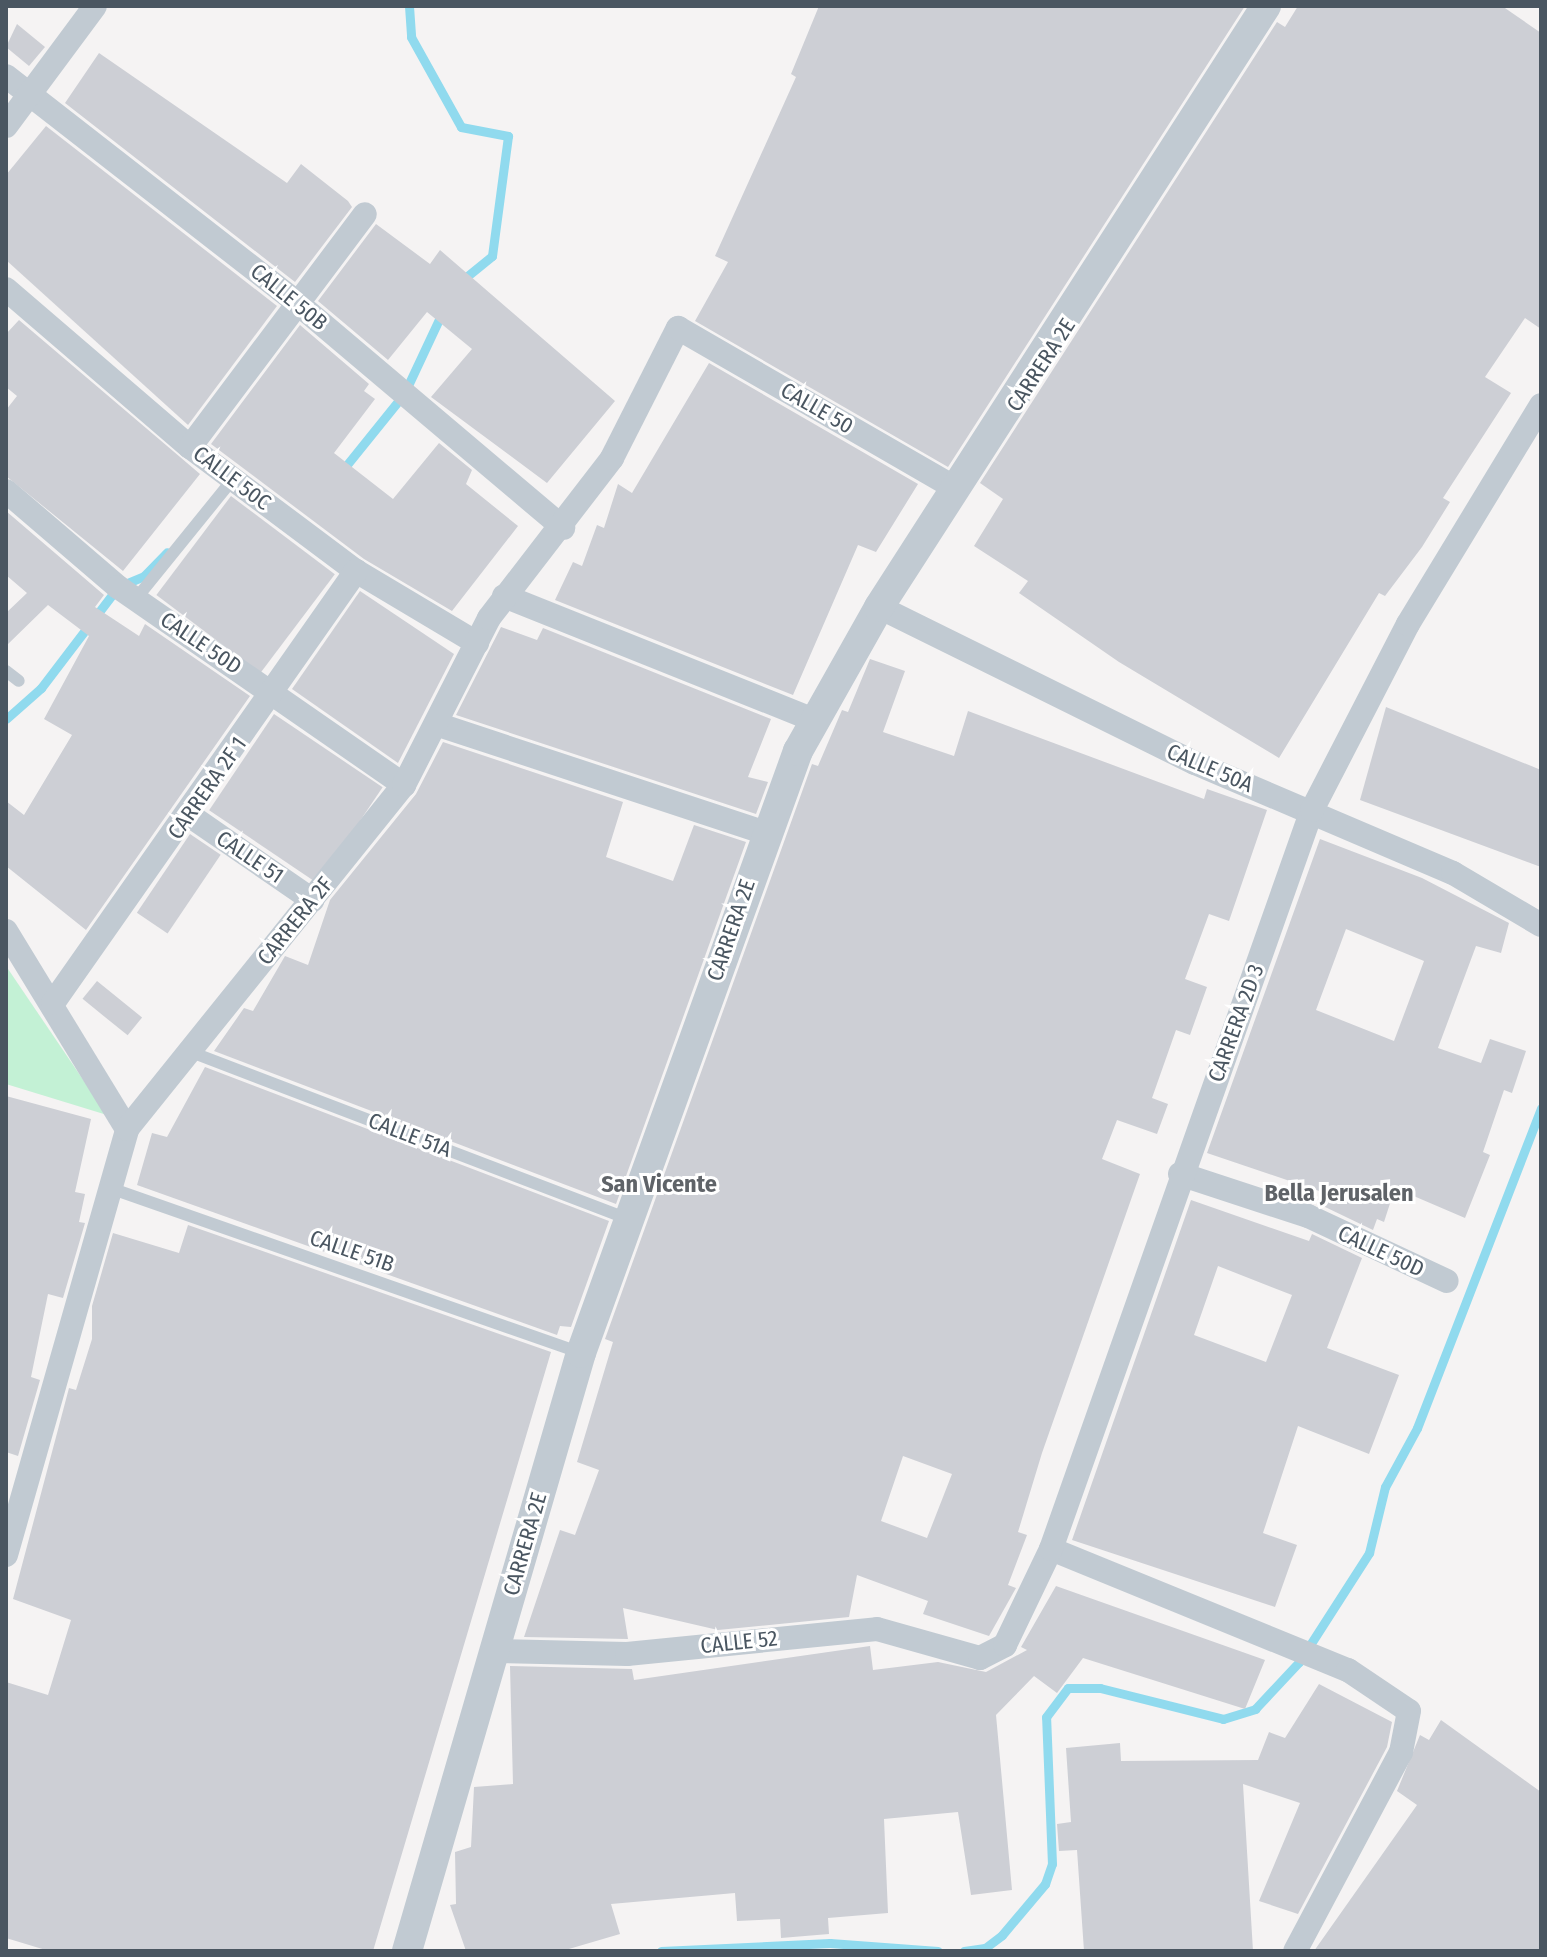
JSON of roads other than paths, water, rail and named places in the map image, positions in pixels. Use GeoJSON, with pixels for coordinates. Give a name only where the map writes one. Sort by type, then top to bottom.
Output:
{"type":"FeatureCollection","features":[{"type":"Feature","properties":{"kind":"street"},"geometry":{"type":"LineString","coordinates":[[6,126],[28,92],[95,6]]}},
{"type":"Feature","properties":{"kind":"street","name":"CARRERA 2E"},"geometry":{"type":"LineString","coordinates":[[407,1951],[581,1353],[765,833],[812,719],[879,607],[1266,6]]}},
{"type":"Feature","properties":{"kind":"street","name":"CALLE 50B"},"geometry":{"type":"LineString","coordinates":[[6,76],[296,302],[563,528]]}},
{"type":"Feature","properties":{"kind":"street"},"geometry":{"type":"LineString","coordinates":[[190,447],[365,214]]}},
{"type":"Feature","properties":{"kind":"street","name":"CALLE 50C"},"geometry":{"type":"LineString","coordinates":[[6,289],[190,447],[356,571],[477,643]]}},
{"type":"Feature","properties":{"kind":"street","name":"CALLE 50"},"geometry":{"type":"LineString","coordinates":[[678,328],[957,489]]}},
{"type":"Feature","properties":{"kind":"street","name":"CARRERA 2F"},"geometry":{"type":"LineString","coordinates":[[6,1555],[14,1498],[127,1129],[404,785],[439,725],[477,643],[504,596],[563,528],[612,458],[678,328]]}},
{"type":"Feature","properties":{"kind":"street","name":"CARRERA 2D 3"},"geometry":{"type":"LineString","coordinates":[[980,1658],[1015,1630],[1051,1549],[1180,1174],[1312,810],[1408,624],[1541,405]]}},
{"type":"Feature","properties":{"kind":"street","name":"CALLE 50D"},"geometry":{"type":"LineString","coordinates":[[6,491],[135,600],[404,785]]}},
{"type":"Feature","properties":{"kind":"street","name":"CARRERA 2F 1"},"geometry":{"type":"LineString","coordinates":[[53,1003],[189,815],[356,571]]}},
{"type":"Feature","properties":{"kind":"street"},"geometry":{"type":"LineString","coordinates":[[504,596],[812,719]]}},
{"type":"Feature","properties":{"kind":"street","name":"CALLE 50A"},"geometry":{"type":"LineString","coordinates":[[879,607],[1195,763],[1312,810],[1453,873],[1541,925]]}},
{"type":"Feature","properties":{"kind":"street"},"geometry":{"type":"LineString","coordinates":[[439,725],[765,833]]}},
{"type":"Feature","properties":{"kind":"street","name":"CALLE 51"},"geometry":{"type":"LineString","coordinates":[[189,815],[312,900]]}},
{"type":"Feature","properties":{"kind":"street"},"geometry":{"type":"LineString","coordinates":[[6,931],[53,1003],[127,1129]]}},
{"type":"Feature","properties":{"kind":"street","name":"CALLE 50D"},"geometry":{"type":"LineString","coordinates":[[1180,1174],[1308,1216],[1447,1281]]}},
{"type":"Feature","properties":{"kind":"street"},"geometry":{"type":"LineString","coordinates":[[1051,1549],[1306,1653],[1401,1701],[1412,1717],[1394,1766],[1295,1951]]}},
{"type":"Feature","properties":{"kind":"street","name":"CALLE 52"},"geometry":{"type":"LineString","coordinates":[[495,1651],[627,1654],[877,1629],[980,1658]]}},
{"type":"Feature","properties":{"kind":"lane"},"geometry":{"type":"LineString","coordinates":[[135,600],[233,479]]}},
{"type":"Feature","properties":{"kind":"lane"},"geometry":{"type":"LineString","coordinates":[[6,671],[19,681]]}},
{"type":"Feature","properties":{"kind":"lane","name":"CALLE 51A"},"geometry":{"type":"LineString","coordinates":[[191,1052],[629,1219]]}},
{"type":"Feature","properties":{"kind":"lane","name":"CALLE 51B"},"geometry":{"type":"LineString","coordinates":[[110,1188],[581,1353]]}},
{"type":"Feature","properties":{"kind":"waterway"},"geometry":{"type":"LineString","coordinates":[[409,6],[411,37],[461,127],[508,136],[492,256],[462,280]]}},
{"type":"Feature","properties":{"kind":"waterway"},"geometry":{"type":"LineString","coordinates":[[341,472],[404,394],[442,313]]}},
{"type":"Feature","properties":{"kind":"waterway"},"geometry":{"type":"LineString","coordinates":[[6,719],[41,688],[118,587],[144,576],[167,552]]}},
{"type":"Feature","properties":{"kind":"waterway"},"geometry":{"type":"LineString","coordinates":[[964,1951],[985,1948],[1002,1935],[1045,1884],[1052,1864],[1046,1717],[1068,1688],[1100,1688],[1223,1719],[1255,1709],[1299,1662],[1369,1553],[1385,1487],[1417,1428],[1541,1108]]}},
{"type":"Feature","properties":{"kind":"waterway"},"geometry":{"type":"LineString","coordinates":[[661,1951],[830,1943],[938,1951]]}},
{"type":"Feature","properties":{"kind":"district","name":"San Vicente"},"geometry":{"type":"Point","coordinates":[659,1185]}},
{"type":"Feature","properties":{"kind":"district","name":"Bella Jerusalen"},"geometry":{"type":"Point","coordinates":[1339,1194]}}]}
